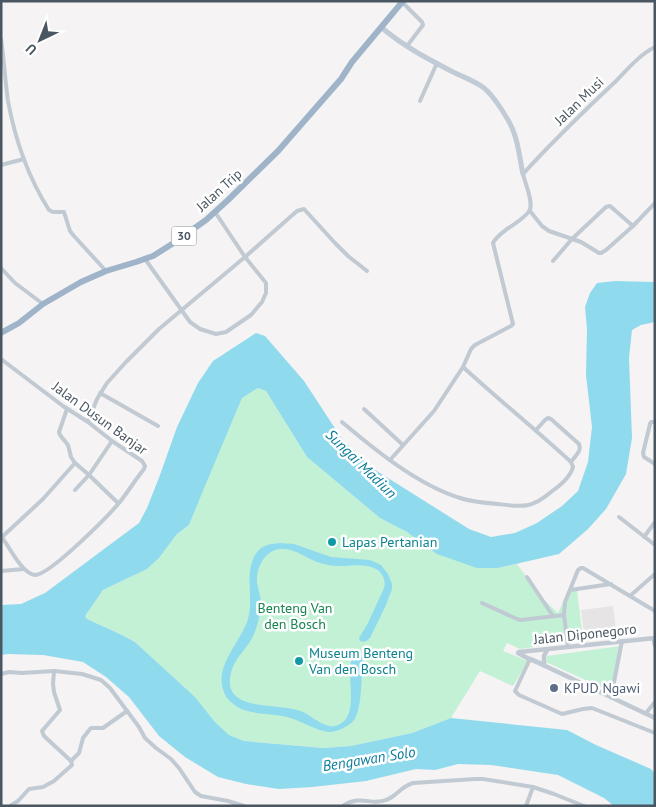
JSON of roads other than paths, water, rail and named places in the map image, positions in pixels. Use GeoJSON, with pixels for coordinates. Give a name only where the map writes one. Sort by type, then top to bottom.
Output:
{"type":"FeatureCollection","features":[{"type":"Feature","properties":{"kind":"highway","name":"Jalan Trip"},"geometry":{"type":"LineString","coordinates":[[2,334],[43,304],[81,282],[106,271],[145,259],[172,244],[215,212],[278,150],[341,79],[352,62],[403,2]]}},
{"type":"Feature","properties":{"kind":"main road"},"geometry":{"type":"LineString","coordinates":[[382,27],[396,40],[484,88],[507,118],[515,134],[523,174]]}},
{"type":"Feature","properties":{"kind":"main road"},"geometry":{"type":"LineString","coordinates":[[530,659],[544,664]]}},
{"type":"Feature","properties":{"kind":"street"},"geometry":{"type":"LineString","coordinates":[[403,2],[423,25],[407,46]]}},
{"type":"Feature","properties":{"kind":"street"},"geometry":{"type":"LineString","coordinates":[[1,39],[11,116],[32,180],[49,210],[64,212],[74,236],[106,271]]}},
{"type":"Feature","properties":{"kind":"street","name":"Jalan Musi"},"geometry":{"type":"LineString","coordinates":[[523,174],[604,92],[645,53],[655,47]]}},
{"type":"Feature","properties":{"kind":"street"},"geometry":{"type":"LineString","coordinates":[[420,101],[437,63]]}},
{"type":"Feature","properties":{"kind":"street"},"geometry":{"type":"LineString","coordinates":[[1,165],[24,159]]}},
{"type":"Feature","properties":{"kind":"street"},"geometry":{"type":"LineString","coordinates":[[390,460],[434,411],[463,367],[471,349],[513,324],[493,243],[498,236],[530,211],[530,200],[523,174]]}},
{"type":"Feature","properties":{"kind":"street"},"geometry":{"type":"LineString","coordinates":[[530,211],[542,226],[549,231],[581,242],[601,253],[632,226],[655,202]]}},
{"type":"Feature","properties":{"kind":"street"},"geometry":{"type":"LineString","coordinates":[[553,261],[572,239],[608,206],[620,214],[632,226]]}},
{"type":"Feature","properties":{"kind":"street"},"geometry":{"type":"LineString","coordinates":[[88,422],[106,383],[126,362],[159,329],[297,211],[304,209],[341,250],[367,271]]}},
{"type":"Feature","properties":{"kind":"street"},"geometry":{"type":"LineString","coordinates":[[145,259],[193,325],[216,334],[226,332],[251,315],[262,302],[266,293],[266,283],[245,257],[215,212]]}},
{"type":"Feature","properties":{"kind":"street"},"geometry":{"type":"LineString","coordinates":[[1,268],[15,283],[43,304]]}},
{"type":"Feature","properties":{"kind":"street","name":"Jalan Dusun Banjar"},"geometry":{"type":"LineString","coordinates":[[1,359],[67,409],[142,461],[145,466],[118,504],[66,556],[52,567],[36,575],[24,569],[1,571]]}},
{"type":"Feature","properties":{"kind":"street"},"geometry":{"type":"LineString","coordinates":[[342,422],[390,460],[427,483],[459,498],[481,503],[523,507],[545,498],[569,475],[573,465],[536,430],[463,367]]}},
{"type":"Feature","properties":{"kind":"street"},"geometry":{"type":"LineString","coordinates":[[100,393],[158,426]]}},
{"type":"Feature","properties":{"kind":"street"},"geometry":{"type":"LineString","coordinates":[[67,409],[60,428],[60,434],[67,443],[71,457],[118,504]]}},
{"type":"Feature","properties":{"kind":"street"},"geometry":{"type":"LineString","coordinates":[[364,409],[402,445]]}},
{"type":"Feature","properties":{"kind":"street"},"geometry":{"type":"LineString","coordinates":[[536,430],[545,420],[548,418],[552,419],[580,444],[581,449],[571,462]]}},
{"type":"Feature","properties":{"kind":"street"},"geometry":{"type":"LineString","coordinates":[[655,422],[650,424],[643,453],[644,457],[655,464]]}},
{"type":"Feature","properties":{"kind":"street"},"geometry":{"type":"LineString","coordinates":[[75,490],[89,475],[112,441]]}},
{"type":"Feature","properties":{"kind":"street"},"geometry":{"type":"LineString","coordinates":[[24,569],[2,536],[43,499],[75,463]]}},
{"type":"Feature","properties":{"kind":"street"},"geometry":{"type":"LineString","coordinates":[[619,517],[655,545]]}},
{"type":"Feature","properties":{"kind":"street"},"geometry":{"type":"LineString","coordinates":[[644,536],[655,522]]}},
{"type":"Feature","properties":{"kind":"street"},"geometry":{"type":"LineString","coordinates":[[568,647],[564,615],[565,602],[578,570],[582,568],[655,611]]}},
{"type":"Feature","properties":{"kind":"street"},"geometry":{"type":"LineString","coordinates":[[630,596],[655,574]]}},
{"type":"Feature","properties":{"kind":"street"},"geometry":{"type":"LineString","coordinates":[[527,577],[553,616]]}},
{"type":"Feature","properties":{"kind":"street"},"geometry":{"type":"LineString","coordinates":[[570,590],[611,584]]}},
{"type":"Feature","properties":{"kind":"street"},"geometry":{"type":"LineString","coordinates":[[482,603],[517,619],[525,620],[564,615]]}},
{"type":"Feature","properties":{"kind":"street"},"geometry":{"type":"LineString","coordinates":[[654,638],[655,646]]}},
{"type":"Feature","properties":{"kind":"street","name":"Jalan Diponegoro"},"geometry":{"type":"LineString","coordinates":[[530,659],[518,653],[654,638]]}},
{"type":"Feature","properties":{"kind":"street"},"geometry":{"type":"LineString","coordinates":[[611,697],[622,641]]}},
{"type":"Feature","properties":{"kind":"street"},"geometry":{"type":"LineString","coordinates":[[547,650],[544,656],[544,664],[655,718]]}},
{"type":"Feature","properties":{"kind":"street"},"geometry":{"type":"LineString","coordinates":[[530,659],[515,690],[517,694],[559,713],[565,714],[592,708],[655,733]]}},
{"type":"Feature","properties":{"kind":"street"},"geometry":{"type":"LineString","coordinates":[[1,674],[8,672],[54,672],[82,674],[101,680],[110,688],[145,738],[180,768],[195,792],[204,797],[244,806]]}},
{"type":"Feature","properties":{"kind":"street"},"geometry":{"type":"LineString","coordinates":[[54,672],[54,692],[60,710],[42,732],[71,761]]}},
{"type":"Feature","properties":{"kind":"street"},"geometry":{"type":"LineString","coordinates":[[646,714],[655,702]]}},
{"type":"Feature","properties":{"kind":"street"},"geometry":{"type":"LineString","coordinates":[[10,806],[18,801],[28,789],[43,787],[54,781],[70,767],[71,761],[79,753],[83,738],[91,728],[104,728],[127,711]]}},
{"type":"Feature","properties":{"kind":"street"},"geometry":{"type":"LineString","coordinates":[[343,806],[353,800],[385,801],[406,785],[475,779],[533,788],[584,806]]}},
{"type":"Feature","properties":{"kind":"street"},"geometry":{"type":"LineString","coordinates":[[526,806],[533,788]]}},
{"type":"Feature","properties":{"kind":"water"},"geometry":{"type":"Polygon","coordinates":[[[615,281],[655,282],[655,322],[641,325],[632,330],[629,358],[632,438],[626,474],[606,509],[588,529],[559,554],[498,568],[477,568],[437,554],[407,532],[380,518],[307,457],[266,391],[258,388],[242,398],[189,525],[177,534],[159,558],[147,569],[103,590],[85,616],[87,619],[135,642],[195,697],[215,722],[229,735],[244,741],[323,748],[351,746],[412,733],[451,718],[567,730],[651,769],[655,774],[655,806],[614,806],[604,798],[558,775],[491,765],[458,764],[435,770],[416,769],[366,781],[312,787],[279,789],[246,784],[218,777],[185,757],[159,736],[129,697],[106,677],[83,662],[43,655],[1,655],[1,605],[21,604],[45,593],[139,523],[147,508],[177,427],[198,383],[213,361],[256,333],[265,336],[304,381],[342,439],[372,468],[469,529],[491,537],[515,533],[537,523],[562,506],[578,491],[588,462],[592,427],[586,375],[587,329],[585,307],[590,293],[597,283],[615,281]]]}},
{"type":"Feature","properties":{"kind":"water"},"geometry":{"type":"Polygon","coordinates":[[[280,543],[294,544],[331,557],[370,560],[381,565],[388,574],[392,584],[386,605],[370,638],[363,642],[359,638],[384,588],[383,577],[378,571],[363,565],[337,566],[325,564],[284,549],[277,549],[267,555],[258,570],[257,582],[261,601],[259,618],[252,639],[232,669],[230,684],[234,694],[242,700],[254,704],[293,709],[303,712],[323,724],[336,726],[345,720],[349,714],[351,661],[353,657],[362,657],[361,690],[357,715],[349,725],[337,731],[325,731],[287,717],[257,713],[239,708],[226,697],[224,692],[222,673],[229,655],[245,628],[250,611],[250,570],[255,555],[263,547],[280,543]]]}},
{"type":"Feature","properties":{"kind":"place","name":"Lapas Pertanian"},"geometry":{"type":"Point","coordinates":[332,542]}},
{"type":"Feature","properties":{"kind":"place","name":"Museum Benteng Van den Bosch"},"geometry":{"type":"Point","coordinates":[299,661]}},
{"type":"Feature","properties":{"kind":"place","name":"KPUD Ngawi"},"geometry":{"type":"Point","coordinates":[554,688]}},
{"type":"Feature","properties":{"kind":"water label","name":"Sungai Madiun"},"geometry":{"type":"Point","coordinates":[361,464]}},
{"type":"Feature","properties":{"kind":"water label","name":"Bengawan Solo"},"geometry":{"type":"Point","coordinates":[369,759]}},
{"type":"Feature","properties":{"kind":"park label","name":"Benteng Van den Bosch"},"geometry":{"type":"Point","coordinates":[295,616]}}]}
